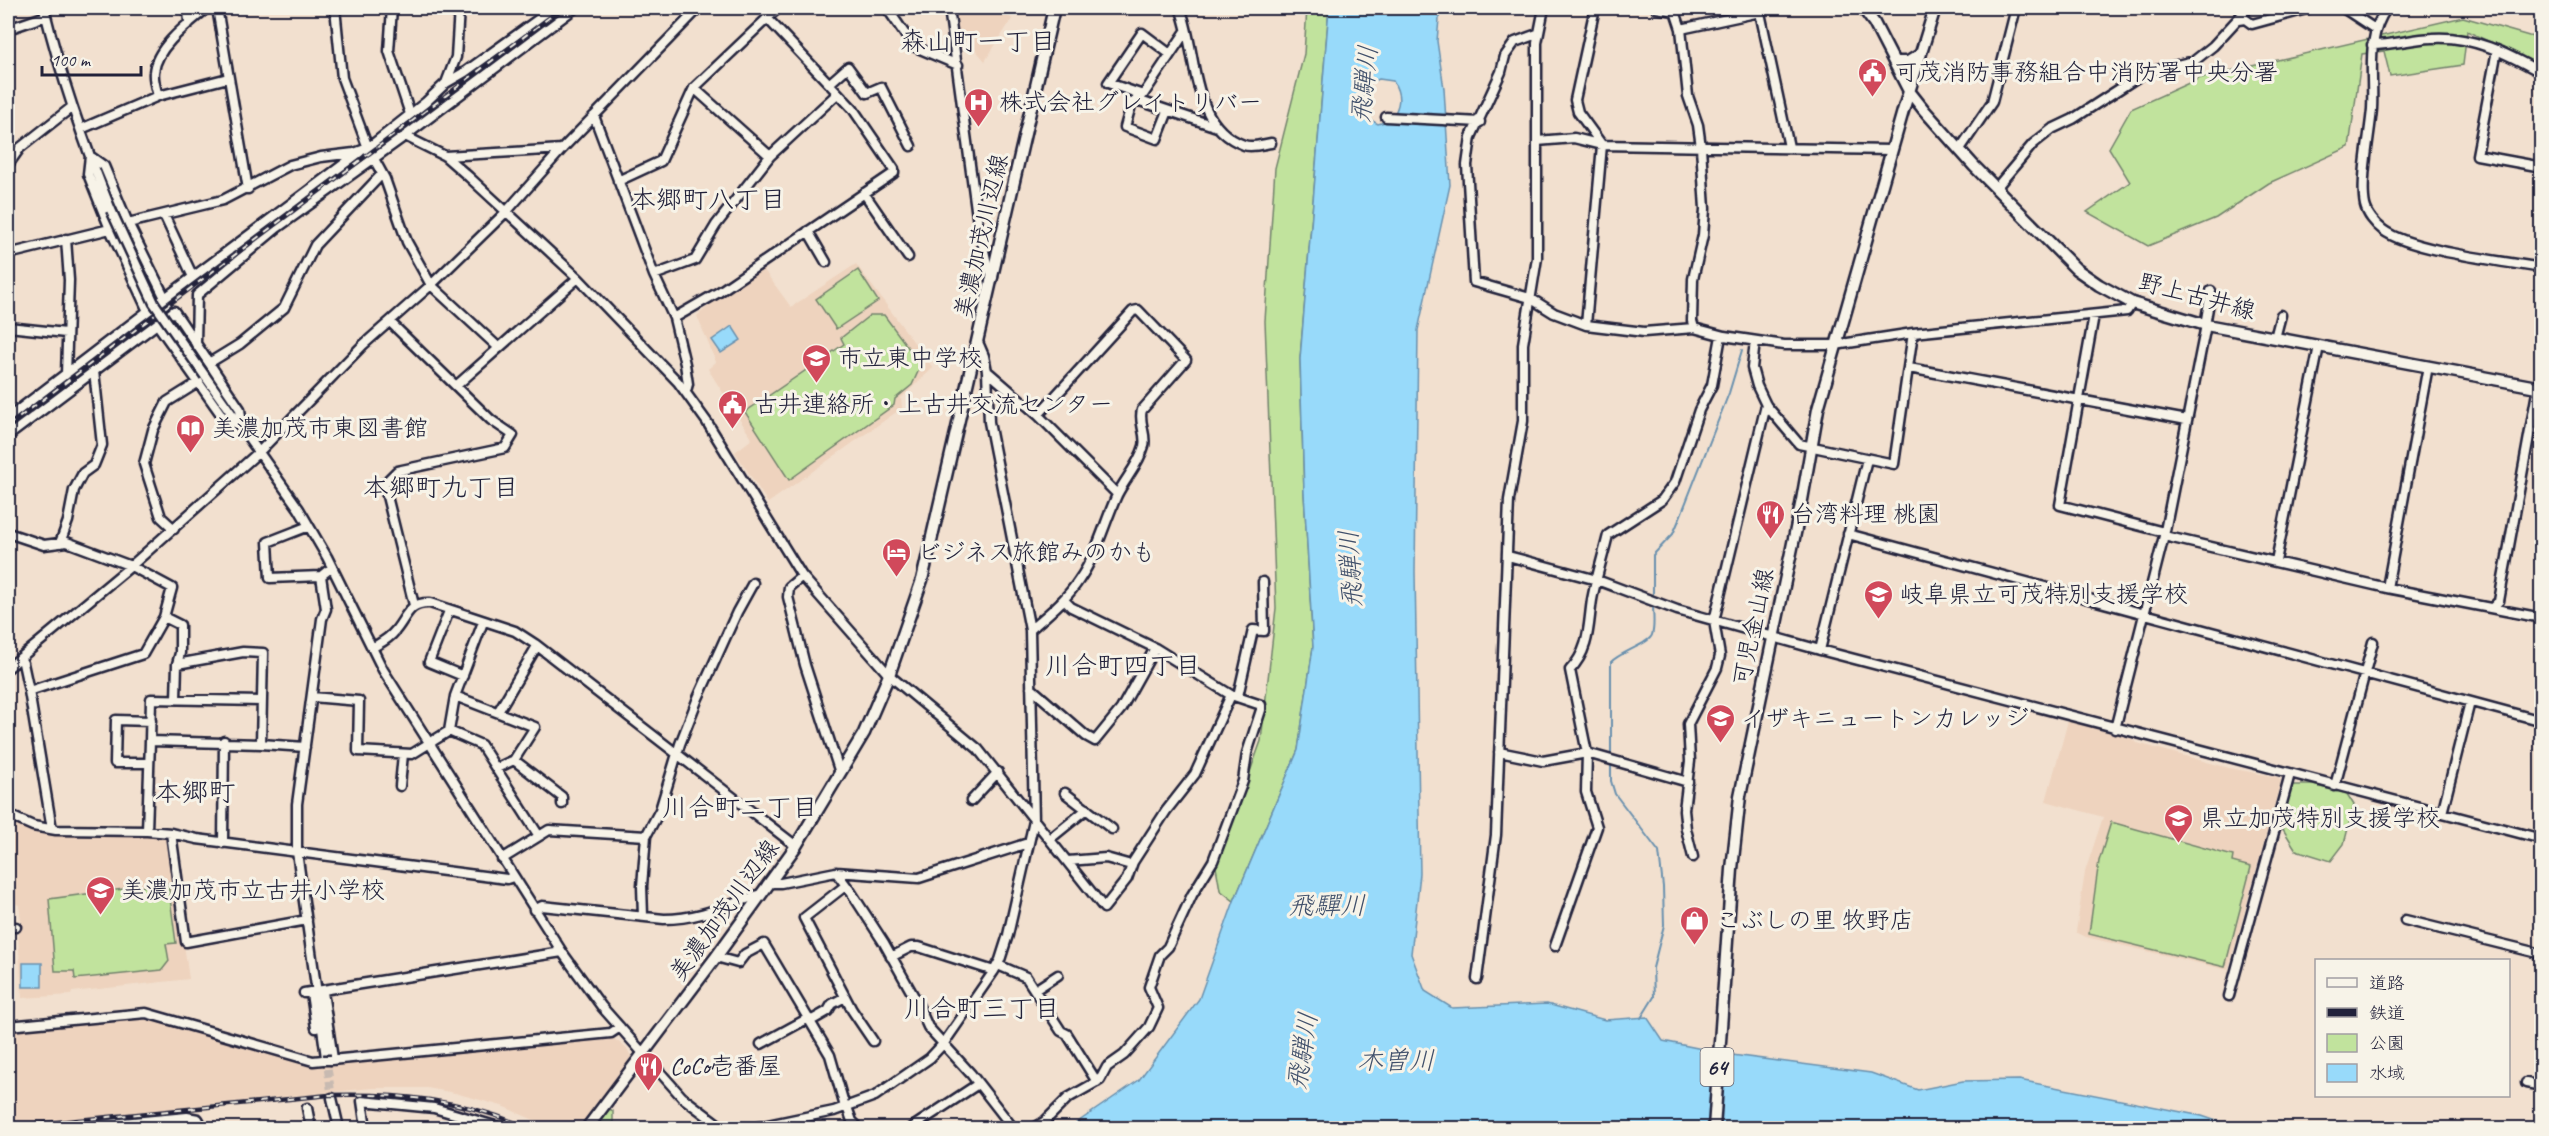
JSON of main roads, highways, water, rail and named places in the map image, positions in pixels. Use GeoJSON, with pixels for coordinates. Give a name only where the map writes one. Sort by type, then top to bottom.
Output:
{"type":"FeatureCollection","features":[{"type":"Feature","properties":{"kind":"main road","name":"美濃加茂川辺線"},"geometry":{"type":"LineString","coordinates":[[587,1128],[771,883],[796,846],[864,733],[889,675],[922,580],[1054,8]]}},
{"type":"Feature","properties":{"kind":"main road","name":"野上古井線"},"geometry":{"type":"LineString","coordinates":[[1863,8],[1874,23],[1909,91],[1960,149],[2076,269],[2132,303],[2205,325],[2540,387]]}},
{"type":"Feature","properties":{"kind":"main road","name":"可児金山線"},"geometry":{"type":"LineString","coordinates":[[1714,1128],[1740,796],[1811,447],[1835,345],[1935,8]]}},
{"type":"Feature","properties":{"kind":"water"},"geometry":{"type":"Polygon","coordinates":[[[1329,8],[1440,8],[1437,41],[1444,89],[1450,185],[1418,330],[1415,572],[1420,874],[1411,954],[1425,991],[1452,1008],[1547,1004],[1605,1020],[1647,1017],[1663,1041],[1732,1055],[1871,1073],[1918,1090],[1963,1081],[2019,1080],[2202,1116],[2237,1128],[1069,1128],[1139,1080],[1199,999],[1234,901],[1298,750],[1313,647],[1304,493],[1300,359],[1329,8]],[[1379,79],[1367,84],[1363,96],[1367,118],[1378,124],[1391,120],[1396,110],[1399,96],[1393,81],[1379,79]]]}},
{"type":"Feature","properties":{"kind":"water"},"geometry":{"type":"Polygon","coordinates":[[[732,326],[741,340],[721,353],[712,340],[732,326]]]}},
{"type":"Feature","properties":{"kind":"water"},"geometry":{"type":"Polygon","coordinates":[[[23,963],[42,963],[42,987],[23,987],[23,963]]]}},
{"type":"Feature","properties":{"kind":"waterway"},"geometry":{"type":"LineString","coordinates":[[1653,599],[1653,555],[1673,534],[1729,393],[1742,350]]}},
{"type":"Feature","properties":{"kind":"waterway"},"geometry":{"type":"LineString","coordinates":[[1611,757],[1611,662],[1650,638],[1653,628],[1653,605]]}},
{"type":"Feature","properties":{"kind":"waterway"},"geometry":{"type":"LineString","coordinates":[[1611,762],[1611,781],[1615,794],[1659,852],[1664,925],[1653,968],[1654,997],[1641,1018]]}},
{"type":"Feature","properties":{"kind":"tunnel"},"geometry":{"type":"LineString","coordinates":[[326,1057],[332,1098]]}},
{"type":"Feature","properties":{"kind":"railway"},"geometry":{"type":"LineString","coordinates":[[8,426],[562,8]]}},
{"type":"Feature","properties":{"kind":"railway"},"geometry":{"type":"LineString","coordinates":[[8,1127],[329,1095],[380,1095],[455,1104],[479,1110],[527,1128]]}},
{"type":"Feature","properties":{"kind":"place","name":"可茂消防事務組合中消防署中央分署"},"geometry":{"type":"Point","coordinates":[1873,98]}},
{"type":"Feature","properties":{"kind":"place","name":"株式会社グレイトリバー"},"geometry":{"type":"Point","coordinates":[978,128]}},
{"type":"Feature","properties":{"kind":"place","name":"市立東中学校"},"geometry":{"type":"Point","coordinates":[817,384]}},
{"type":"Feature","properties":{"kind":"place","name":"古井連絡所・上古井交流センター"},"geometry":{"type":"Point","coordinates":[733,430]}},
{"type":"Feature","properties":{"kind":"place","name":"美濃加茂市東図書館"},"geometry":{"type":"Point","coordinates":[191,454]}},
{"type":"Feature","properties":{"kind":"place","name":"台湾料理 桃園"},"geometry":{"type":"Point","coordinates":[1770,540]}},
{"type":"Feature","properties":{"kind":"place","name":"ビジネス旅館みのかも"},"geometry":{"type":"Point","coordinates":[896,578]}},
{"type":"Feature","properties":{"kind":"place","name":"岐阜県立可茂特別支援学校"},"geometry":{"type":"Point","coordinates":[1879,620]}},
{"type":"Feature","properties":{"kind":"place","name":"イザキニュートンカレッジ"},"geometry":{"type":"Point","coordinates":[1720,744]}},
{"type":"Feature","properties":{"kind":"place","name":"県立加茂特別支援学校"},"geometry":{"type":"Point","coordinates":[2179,844]}},
{"type":"Feature","properties":{"kind":"place","name":"美濃加茂市立古井小学校"},"geometry":{"type":"Point","coordinates":[100,916]}},
{"type":"Feature","properties":{"kind":"place","name":"こぶしの里 牧野店"},"geometry":{"type":"Point","coordinates":[1695,946]}},
{"type":"Feature","properties":{"kind":"place","name":"CoCo壱番屋"},"geometry":{"type":"Point","coordinates":[649,1092]}},
{"type":"Feature","properties":{"kind":"district","name":"森山町一丁目"},"geometry":{"type":"Point","coordinates":[978,41]}},
{"type":"Feature","properties":{"kind":"district","name":"本郷町八丁目"},"geometry":{"type":"Point","coordinates":[708,199]}},
{"type":"Feature","properties":{"kind":"district","name":"本郷町九丁目"},"geometry":{"type":"Point","coordinates":[441,487]}},
{"type":"Feature","properties":{"kind":"district","name":"川合町四丁目"},"geometry":{"type":"Point","coordinates":[1123,665]}},
{"type":"Feature","properties":{"kind":"district","name":"本郷町"},"geometry":{"type":"Point","coordinates":[195,792]}},
{"type":"Feature","properties":{"kind":"district","name":"川合町二丁目"},"geometry":{"type":"Point","coordinates":[740,807]}},
{"type":"Feature","properties":{"kind":"district","name":"川合町三丁目"},"geometry":{"type":"Point","coordinates":[982,1008]}},
{"type":"Feature","properties":{"kind":"water label","name":"飛騨川"},"geometry":{"type":"Point","coordinates":[1364,84]}},
{"type":"Feature","properties":{"kind":"water label","name":"飛騨川"},"geometry":{"type":"Point","coordinates":[1350,569]}},
{"type":"Feature","properties":{"kind":"water label","name":"飛驒川"},"geometry":{"type":"Point","coordinates":[1327,905]}},
{"type":"Feature","properties":{"kind":"water label","name":"飛騨川"},"geometry":{"type":"Point","coordinates":[1302,1051]}},
{"type":"Feature","properties":{"kind":"water label","name":"木曽川"},"geometry":{"type":"Point","coordinates":[1396,1060]}}]}
